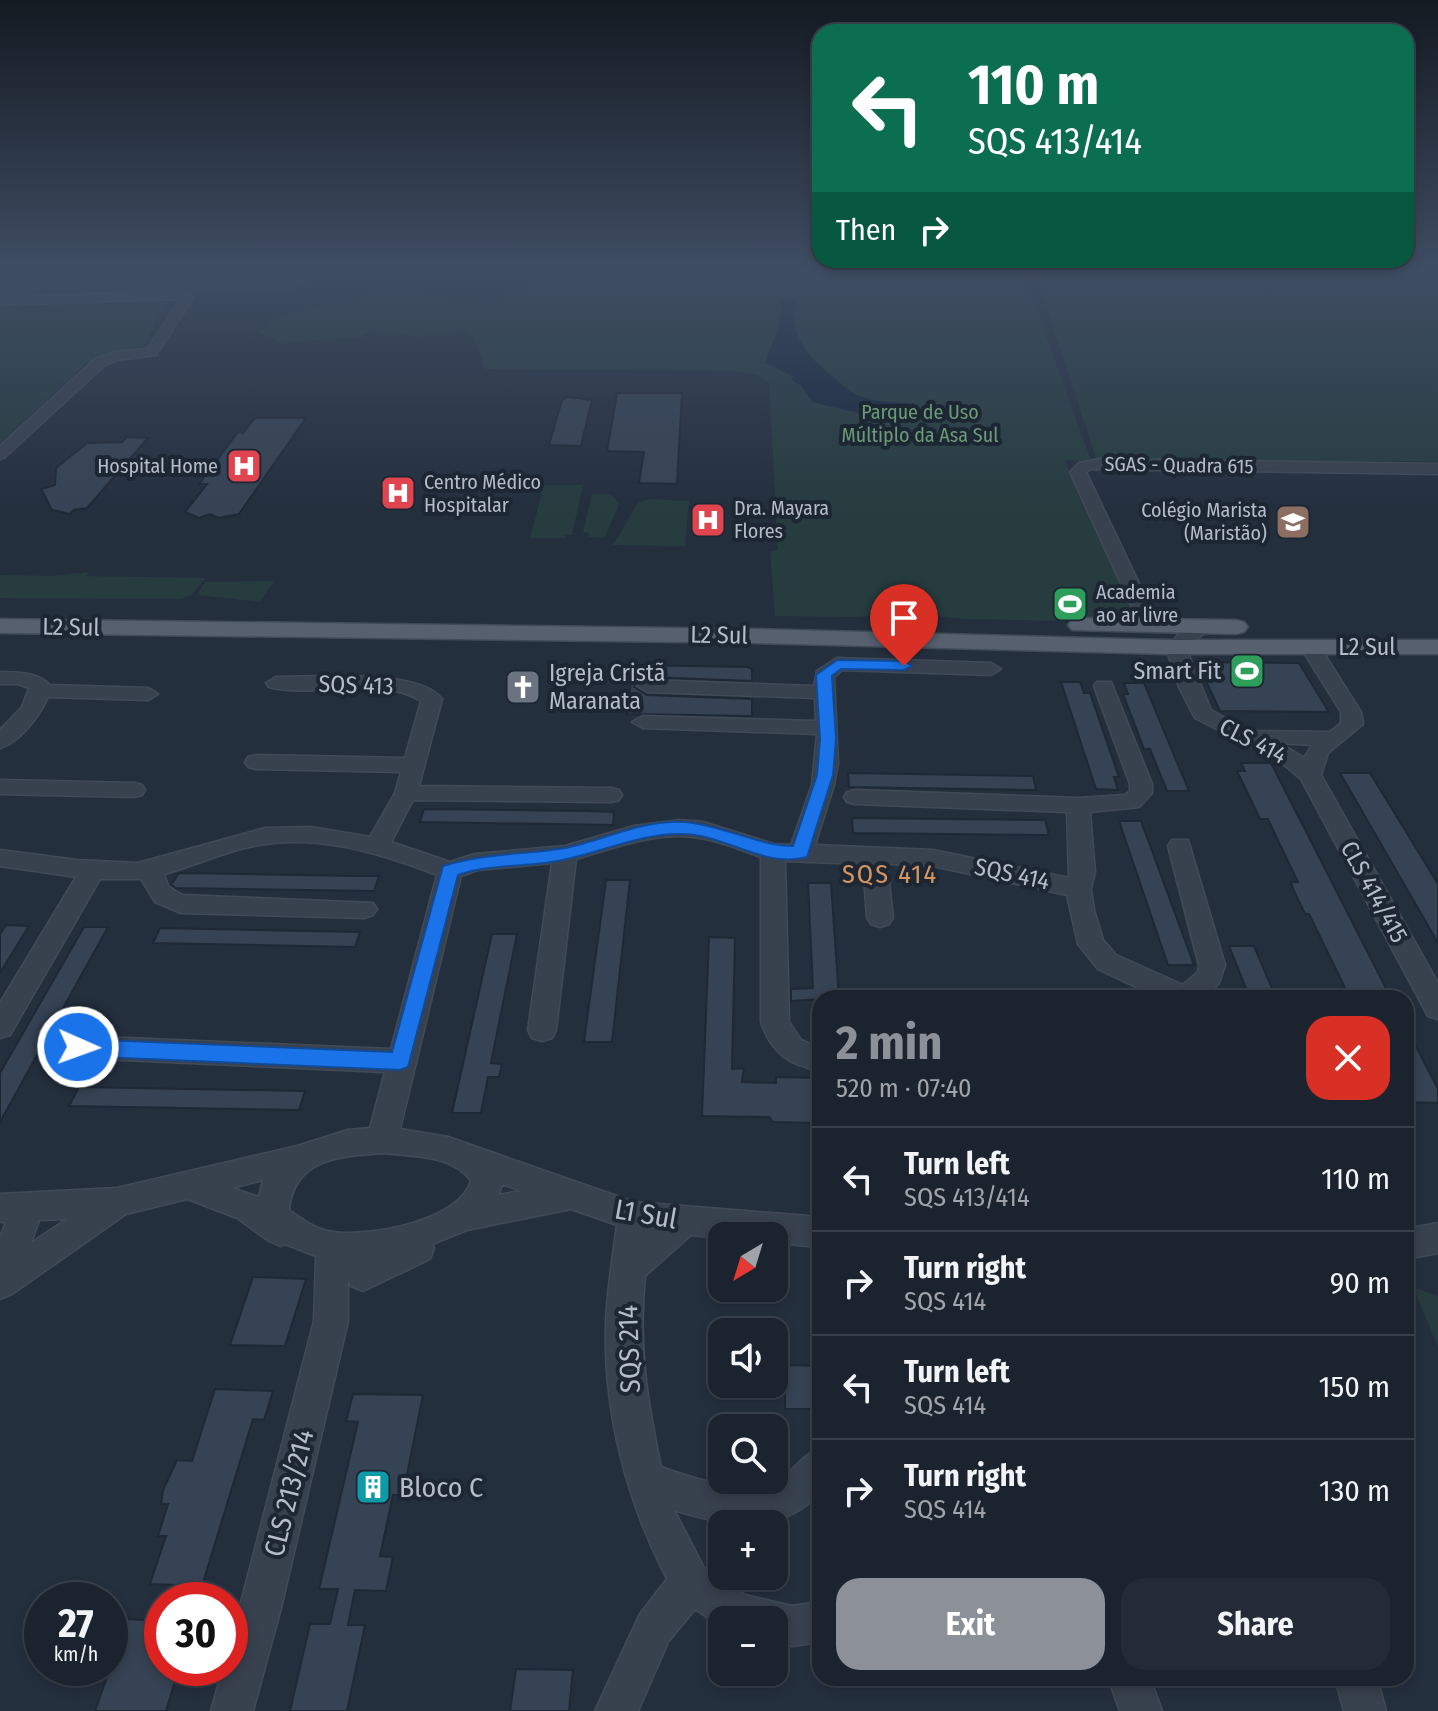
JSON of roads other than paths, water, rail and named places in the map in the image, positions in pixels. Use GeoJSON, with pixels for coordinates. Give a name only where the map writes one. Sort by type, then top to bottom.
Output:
{"type":"FeatureCollection","features":[{"type":"Feature","properties":{"kind":"main road","name":"L2 Sul"},"geometry":{"type":"LineString","coordinates":[[3,616],[755,636],[1064,634],[1178,647],[1311,648],[1429,638]]}},
{"type":"Feature","properties":{"kind":"main road","name":"L2 Sul"},"geometry":{"type":"LineString","coordinates":[[1064,634],[1145,621],[1203,627],[1429,638]]}},
{"type":"Feature","properties":{"kind":"street"},"geometry":{"type":"LineString","coordinates":[[0,454],[100,362],[112,357],[151,352],[153,349]]}},
{"type":"Feature","properties":{"kind":"street","name":"SGAS - Quadra 615"},"geometry":{"type":"LineString","coordinates":[[1145,621],[1078,472],[1085,466],[1438,469]]}},
{"type":"Feature","properties":{"kind":"street"},"geometry":{"type":"LineString","coordinates":[[1178,647],[1185,638],[1203,627]]}},
{"type":"Feature","properties":{"kind":"street","name":"CLS 414"},"geometry":{"type":"LineString","coordinates":[[1178,647],[1179,659],[1197,707],[1213,722],[1270,747],[1310,775]]}},
{"type":"Feature","properties":{"kind":"street"},"geometry":{"type":"LineString","coordinates":[[1310,775],[1313,756],[1320,746],[1352,724],[1351,712],[1311,648]]}},
{"type":"Feature","properties":{"kind":"street"},"geometry":{"type":"LineString","coordinates":[[801,853],[804,835],[819,801],[825,775],[827,728],[824,675],[837,664],[991,669]]}},
{"type":"Feature","properties":{"kind":"street"},"geometry":{"type":"LineString","coordinates":[[0,678],[31,680],[40,685],[40,691],[24,718],[0,741]]}},
{"type":"Feature","properties":{"kind":"street","name":"SQS 413"},"geometry":{"type":"LineString","coordinates":[[276,683],[399,686],[425,692],[433,702],[406,793],[377,845]]}},
{"type":"Feature","properties":{"kind":"street"},"geometry":{"type":"LineString","coordinates":[[647,686],[824,692]]}},
{"type":"Feature","properties":{"kind":"street"},"geometry":{"type":"LineString","coordinates":[[855,797],[1078,805],[1131,802],[1141,789],[1104,686]]}},
{"type":"Feature","properties":{"kind":"street"},"geometry":{"type":"LineString","coordinates":[[40,691],[148,694]]}},
{"type":"Feature","properties":{"kind":"street"},"geometry":{"type":"LineString","coordinates":[[0,718],[24,718]]}},
{"type":"Feature","properties":{"kind":"street"},"geometry":{"type":"LineString","coordinates":[[643,722],[827,728]]}},
{"type":"Feature","properties":{"kind":"street"},"geometry":{"type":"LineString","coordinates":[[1240,735],[1333,739]]}},
{"type":"Feature","properties":{"kind":"street"},"geometry":{"type":"LineString","coordinates":[[256,762],[414,765]]}},
{"type":"Feature","properties":{"kind":"street","name":"CLS 414/415"},"geometry":{"type":"LineString","coordinates":[[1310,775],[1438,1008]]}},
{"type":"Feature","properties":{"kind":"street"},"geometry":{"type":"LineString","coordinates":[[0,787],[134,790]]}},
{"type":"Feature","properties":{"kind":"street"},"geometry":{"type":"LineString","coordinates":[[406,793],[611,795]]}},
{"type":"Feature","properties":{"kind":"street","name":"SQS 414"},"geometry":{"type":"LineString","coordinates":[[1078,805],[1083,872],[1079,889],[1084,926],[1091,944],[1107,962],[1169,990]]}},
{"type":"Feature","properties":{"kind":"street","name":"SQS 414"},"geometry":{"type":"LineString","coordinates":[[450,871],[475,862],[565,854],[634,834],[680,828],[703,830],[773,852],[933,858],[1079,889]]}},
{"type":"Feature","properties":{"kind":"street"},"geometry":{"type":"LineString","coordinates":[[4,866],[151,869],[266,835],[294,835],[377,845],[450,871],[382,1139]]}},
{"type":"Feature","properties":{"kind":"street","name":"SQS 414"},"geometry":{"type":"LineString","coordinates":[[1180,846],[1212,965],[1210,976],[1195,990]]}},
{"type":"Feature","properties":{"kind":"street"},"geometry":{"type":"LineString","coordinates":[[773,852],[775,1022],[779,1037],[791,1049],[812,1058]]}},
{"type":"Feature","properties":{"kind":"street"},"geometry":{"type":"LineString","coordinates":[[542,1030],[565,854]]}},
{"type":"Feature","properties":{"kind":"street"},"geometry":{"type":"LineString","coordinates":[[874,857],[880,918]]}},
{"type":"Feature","properties":{"kind":"street"},"geometry":{"type":"LineString","coordinates":[[0,1027],[93,869]]}},
{"type":"Feature","properties":{"kind":"street"},"geometry":{"type":"LineString","coordinates":[[151,869],[154,888],[163,897],[181,904],[364,909]]}},
{"type":"Feature","properties":{"kind":"street"},"geometry":{"type":"LineString","coordinates":[[78,1047],[400,1061]]}},
{"type":"Feature","properties":{"kind":"street","name":"L1 Sul"},"geometry":{"type":"LineString","coordinates":[[295,1159],[324,1149],[382,1139],[415,1143],[634,1216],[812,1231]]}},
{"type":"Feature","properties":{"kind":"street"},"geometry":{"type":"LineString","coordinates":[[0,1283],[13,1208],[117,1202],[295,1159]]}},
{"type":"Feature","properties":{"kind":"street"},"geometry":{"type":"LineString","coordinates":[[259,1212],[271,1204],[275,1188],[295,1159]]}},
{"type":"Feature","properties":{"kind":"street"},"geometry":{"type":"LineString","coordinates":[[474,1161],[487,1180],[482,1212]]}},
{"type":"Feature","properties":{"kind":"street"},"geometry":{"type":"LineString","coordinates":[[189,1186],[259,1212],[342,1263]]}},
{"type":"Feature","properties":{"kind":"street","name":"L1 Sul"},"geometry":{"type":"LineString","coordinates":[[482,1212],[570,1195]]}},
{"type":"Feature","properties":{"kind":"street"},"geometry":{"type":"LineString","coordinates":[[0,1283],[117,1202]]}},
{"type":"Feature","properties":{"kind":"street"},"geometry":{"type":"LineString","coordinates":[[342,1263],[482,1212]]}},
{"type":"Feature","properties":{"kind":"street"},"geometry":{"type":"LineString","coordinates":[[342,1263],[482,1212]]}},
{"type":"Feature","properties":{"kind":"street","name":"SQS 214"},"geometry":{"type":"LineString","coordinates":[[634,1216],[623,1324],[629,1400],[645,1481],[663,1531],[690,1582],[726,1606]]}},
{"type":"Feature","properties":{"kind":"street"},"geometry":{"type":"LineString","coordinates":[[629,1268],[685,1221]]}},
{"type":"Feature","properties":{"kind":"street"},"geometry":{"type":"LineString","coordinates":[[1414,1244],[1438,1238]]}},
{"type":"Feature","properties":{"kind":"street"},"geometry":{"type":"LineString","coordinates":[[1414,1248],[1438,1255]]}},
{"type":"Feature","properties":{"kind":"street","name":"CLS 213/214"},"geometry":{"type":"LineString","coordinates":[[232,1711],[265,1593],[331,1321],[342,1263]]}},
{"type":"Feature","properties":{"kind":"street"},"geometry":{"type":"LineString","coordinates":[[645,1481],[714,1502],[756,1508],[787,1498],[812,1475]]}},
{"type":"Feature","properties":{"kind":"street"},"geometry":{"type":"LineString","coordinates":[[616,1711],[654,1628],[690,1582]]}},
{"type":"Feature","properties":{"kind":"street"},"geometry":{"type":"LineString","coordinates":[[788,1625],[812,1623]]}},
{"type":"Feature","properties":{"kind":"street"},"geometry":{"type":"LineString","coordinates":[[1132,1686],[1141,1711]]}},
{"type":"Feature","properties":{"kind":"street"},"geometry":{"type":"LineString","coordinates":[[1358,1686],[1365,1711]]}},
{"type":"Feature","properties":{"kind":"water"},"geometry":{"type":"Polygon","coordinates":[[[770,349],[806,349],[847,389],[878,401],[914,403],[912,413],[858,413],[813,402],[792,380],[793,376],[765,363],[770,349]]]}},
{"type":"Feature","properties":{"kind":"place","name":"Hospital Home"},"geometry":{"type":"Point","coordinates":[244,466]}},
{"type":"Feature","properties":{"kind":"place","name":"Centro Médico Hospitalar"},"geometry":{"type":"Point","coordinates":[398,493]}},
{"type":"Feature","properties":{"kind":"place","name":"Dra. Mayara Flores"},"geometry":{"type":"Point","coordinates":[708,520]}},
{"type":"Feature","properties":{"kind":"place","name":"Colégio Marista (Maristão)"},"geometry":{"type":"Point","coordinates":[1293,522]}},
{"type":"Feature","properties":{"kind":"place","name":"Academia ao ar livre"},"geometry":{"type":"Point","coordinates":[1070,604]}},
{"type":"Feature","properties":{"kind":"place","name":"Smart Fit"},"geometry":{"type":"Point","coordinates":[1247,671]}},
{"type":"Feature","properties":{"kind":"place","name":"Igreja Cristã Maranata"},"geometry":{"type":"Point","coordinates":[523,687]}},
{"type":"Feature","properties":{"kind":"place","name":"Bloco C"},"geometry":{"type":"Point","coordinates":[373,1487]}},
{"type":"Feature","properties":{"kind":"district","name":"SQS 414"},"geometry":{"type":"Point","coordinates":[890,874]}},
{"type":"Feature","properties":{"kind":"park label","name":"Parque de Uso Múltiplo da Asa Sul"},"geometry":{"type":"Point","coordinates":[920,424]}}]}
